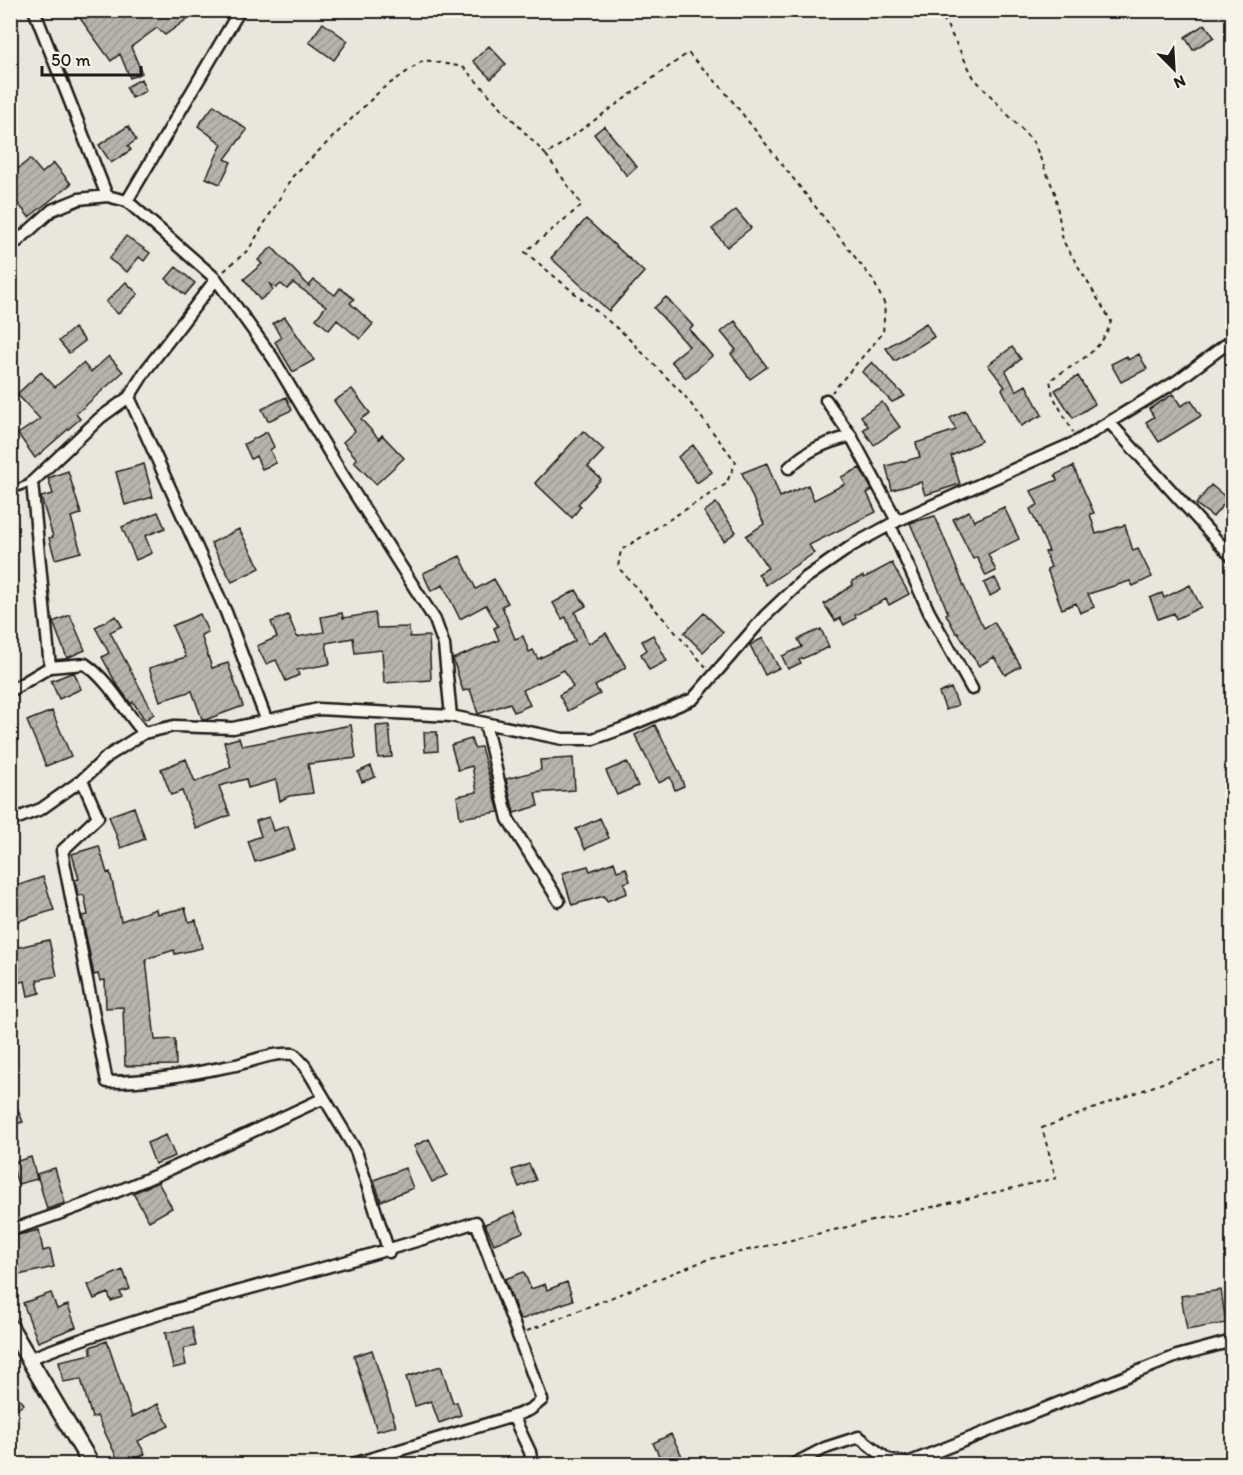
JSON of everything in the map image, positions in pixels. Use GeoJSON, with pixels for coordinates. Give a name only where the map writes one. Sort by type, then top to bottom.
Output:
{"type":"FeatureCollection","features":[{"type":"Feature","properties":{"kind":"street"},"geometry":{"type":"LineString","coordinates":[[34,10],[107,196]]}},
{"type":"Feature","properties":{"kind":"street"},"geometry":{"type":"LineString","coordinates":[[127,201],[240,10]]}},
{"type":"Feature","properties":{"kind":"street"},"geometry":{"type":"LineString","coordinates":[[10,248],[52,210],[79,199],[107,196],[127,201],[216,279],[273,358],[339,469],[435,620],[444,645],[451,716]]}},
{"type":"Feature","properties":{"kind":"street"},"geometry":{"type":"LineString","coordinates":[[50,667],[32,482],[100,418],[129,397],[146,370],[216,279]]}},
{"type":"Feature","properties":{"kind":"street"},"geometry":{"type":"LineString","coordinates":[[10,821],[41,809],[82,780],[108,756],[144,733],[174,726],[233,728],[318,709],[451,716],[563,739],[593,739],[693,699],[765,615],[804,579],[853,545],[894,523],[1078,441],[1177,381],[1233,340]]}},
{"type":"Feature","properties":{"kind":"street"},"geometry":{"type":"LineString","coordinates":[[129,397],[226,612],[266,719]]}},
{"type":"Feature","properties":{"kind":"street"},"geometry":{"type":"LineString","coordinates":[[826,400],[851,436],[894,523],[929,612],[972,689]]}},
{"type":"Feature","properties":{"kind":"street"},"geometry":{"type":"LineString","coordinates":[[1109,422],[1233,557]]}},
{"type":"Feature","properties":{"kind":"street"},"geometry":{"type":"LineString","coordinates":[[789,468],[812,450],[851,436]]}},
{"type":"Feature","properties":{"kind":"street"},"geometry":{"type":"LineString","coordinates":[[10,692],[50,667],[86,664],[103,678],[127,714],[144,733]]}},
{"type":"Feature","properties":{"kind":"street"},"geometry":{"type":"LineString","coordinates":[[484,723],[508,819],[559,901]]}},
{"type":"Feature","properties":{"kind":"street"},"geometry":{"type":"LineString","coordinates":[[82,780],[98,818],[62,851],[107,1082],[149,1082],[239,1064],[279,1052],[294,1053],[305,1066],[322,1099],[356,1151],[389,1252]]}},
{"type":"Feature","properties":{"kind":"street"},"geometry":{"type":"LineString","coordinates":[[10,1230],[51,1218],[159,1174],[322,1099]]}},
{"type":"Feature","properties":{"kind":"street"},"geometry":{"type":"LineString","coordinates":[[31,1358],[100,1331],[159,1313],[389,1252],[476,1222],[542,1400],[531,1409],[513,1416],[352,1464]]}},
{"type":"Feature","properties":{"kind":"street"},"geometry":{"type":"LineString","coordinates":[[10,1327],[31,1358],[91,1464]]}},
{"type":"Feature","properties":{"kind":"street"},"geometry":{"type":"LineString","coordinates":[[794,1464],[825,1448],[859,1437],[887,1459],[908,1463],[1177,1356],[1233,1341]]}},
{"type":"Feature","properties":{"kind":"street"},"geometry":{"type":"LineString","coordinates":[[513,1416],[530,1452],[532,1464]]}},
{"type":"Feature","properties":{"kind":"lane"},"geometry":{"type":"LineString","coordinates":[[10,491],[32,482]]}},
{"type":"Feature","properties":{"kind":"path"},"geometry":{"type":"LineString","coordinates":[[939,10],[974,78],[1034,143],[1055,193],[1063,242],[1110,321],[1107,338],[1089,354],[1050,380],[1053,396],[1078,441]]}},
{"type":"Feature","properties":{"kind":"path"},"geometry":{"type":"LineString","coordinates":[[546,155],[688,53],[722,88],[873,280],[885,305],[883,333],[826,400]]}},
{"type":"Feature","properties":{"kind":"path"},"geometry":{"type":"LineString","coordinates":[[216,279],[249,249],[293,176],[382,89],[424,60],[463,67],[546,155],[582,205],[525,252],[624,334],[684,395],[736,462],[726,484],[621,550],[618,567],[714,677]]}},
{"type":"Feature","properties":{"kind":"path"},"geometry":{"type":"LineString","coordinates":[[519,1334],[706,1260],[1056,1178],[1042,1128],[1233,1057]]}},
{"type":"Feature","properties":{"kind":"building"},"geometry":{"type":"Polygon","coordinates":[[[74,10],[181,10],[187,19],[165,35],[157,28],[131,47],[142,73],[130,78],[120,54],[111,61],[74,10]]]}},
{"type":"Feature","properties":{"kind":"building"},"geometry":{"type":"Polygon","coordinates":[[[323,23],[348,41],[334,60],[309,42],[323,23]]]}},
{"type":"Feature","properties":{"kind":"building"},"geometry":{"type":"Polygon","coordinates":[[[1205,24],[1214,37],[1193,50],[1185,37],[1205,24]]]}},
{"type":"Feature","properties":{"kind":"building"},"geometry":{"type":"Polygon","coordinates":[[[489,46],[506,64],[491,79],[473,61],[489,46]]]}},
{"type":"Feature","properties":{"kind":"building"},"geometry":{"type":"Polygon","coordinates":[[[141,79],[146,91],[132,98],[126,87],[141,79]]]}},
{"type":"Feature","properties":{"kind":"building"},"geometry":{"type":"Polygon","coordinates":[[[214,105],[247,130],[225,159],[231,162],[220,184],[206,178],[222,144],[198,126],[214,105]]]}},
{"type":"Feature","properties":{"kind":"building"},"geometry":{"type":"Polygon","coordinates":[[[128,126],[136,140],[128,146],[131,150],[111,163],[99,145],[128,126]]]}},
{"type":"Feature","properties":{"kind":"building"},"geometry":{"type":"Polygon","coordinates":[[[604,126],[637,167],[627,176],[594,134],[604,126]]]}},
{"type":"Feature","properties":{"kind":"building"},"geometry":{"type":"Polygon","coordinates":[[[30,159],[42,173],[54,163],[71,184],[29,217],[10,194],[10,175],[30,159]]]}},
{"type":"Feature","properties":{"kind":"building"},"geometry":{"type":"Polygon","coordinates":[[[736,210],[751,228],[727,247],[712,229],[736,210]]]}},
{"type":"Feature","properties":{"kind":"building"},"geometry":{"type":"Polygon","coordinates":[[[586,219],[644,272],[609,311],[551,258],[586,219]]]}},
{"type":"Feature","properties":{"kind":"building"},"geometry":{"type":"Polygon","coordinates":[[[126,236],[150,253],[144,261],[139,257],[127,272],[109,259],[126,236]]]}},
{"type":"Feature","properties":{"kind":"building"},"geometry":{"type":"Polygon","coordinates":[[[272,247],[309,286],[314,280],[335,295],[340,288],[354,299],[350,303],[373,324],[360,339],[337,320],[329,330],[316,319],[326,306],[293,283],[287,289],[281,284],[276,288],[269,283],[273,290],[260,300],[244,279],[262,264],[258,260],[272,247]]]}},
{"type":"Feature","properties":{"kind":"building"},"geometry":{"type":"Polygon","coordinates":[[[176,267],[195,283],[185,295],[166,279],[176,267]]]}},
{"type":"Feature","properties":{"kind":"building"},"geometry":{"type":"Polygon","coordinates":[[[126,282],[138,294],[118,314],[106,302],[126,282]]]}},
{"type":"Feature","properties":{"kind":"building"},"geometry":{"type":"Polygon","coordinates":[[[666,297],[693,326],[689,329],[712,356],[686,378],[671,361],[689,346],[654,308],[666,297]]]}},
{"type":"Feature","properties":{"kind":"building"},"geometry":{"type":"Polygon","coordinates":[[[285,317],[314,360],[293,372],[275,342],[281,338],[273,323],[285,317]]]}},
{"type":"Feature","properties":{"kind":"building"},"geometry":{"type":"Polygon","coordinates":[[[735,321],[767,367],[750,379],[731,354],[736,350],[721,332],[735,321]]]}},
{"type":"Feature","properties":{"kind":"building"},"geometry":{"type":"Polygon","coordinates":[[[926,323],[934,337],[895,361],[886,348],[926,323]]]}},
{"type":"Feature","properties":{"kind":"building"},"geometry":{"type":"Polygon","coordinates":[[[74,328],[85,341],[69,353],[59,341],[74,328]]]}},
{"type":"Feature","properties":{"kind":"building"},"geometry":{"type":"Polygon","coordinates":[[[1012,347],[1021,359],[1006,371],[1016,391],[1026,385],[1042,415],[1021,426],[1002,389],[1005,387],[988,365],[1012,347]]]}},
{"type":"Feature","properties":{"kind":"building"},"geometry":{"type":"Polygon","coordinates":[[[1139,354],[1147,369],[1121,382],[1111,364],[1127,356],[1128,360],[1139,354]]]}},
{"type":"Feature","properties":{"kind":"building"},"geometry":{"type":"Polygon","coordinates":[[[109,356],[123,372],[76,414],[80,419],[35,458],[18,434],[40,419],[17,394],[41,372],[55,387],[83,363],[91,372],[109,356]]]}},
{"type":"Feature","properties":{"kind":"building"},"geometry":{"type":"Polygon","coordinates":[[[872,362],[905,396],[892,402],[862,372],[872,362]]]}},
{"type":"Feature","properties":{"kind":"building"},"geometry":{"type":"Polygon","coordinates":[[[1078,376],[1095,404],[1073,418],[1055,390],[1078,376]]]}},
{"type":"Feature","properties":{"kind":"building"},"geometry":{"type":"Polygon","coordinates":[[[352,389],[370,413],[361,419],[379,439],[382,435],[404,458],[376,484],[354,462],[357,459],[343,442],[355,431],[334,401],[352,389]]]}},
{"type":"Feature","properties":{"kind":"building"},"geometry":{"type":"Polygon","coordinates":[[[1173,394],[1181,406],[1191,400],[1201,416],[1159,442],[1146,422],[1154,417],[1149,409],[1173,394]]]}},
{"type":"Feature","properties":{"kind":"building"},"geometry":{"type":"Polygon","coordinates":[[[286,397],[292,410],[268,421],[262,409],[286,397]]]}},
{"type":"Feature","properties":{"kind":"building"},"geometry":{"type":"Polygon","coordinates":[[[882,402],[900,427],[874,445],[863,430],[868,426],[861,416],[882,402]]]}},
{"type":"Feature","properties":{"kind":"building"},"geometry":{"type":"Polygon","coordinates":[[[965,410],[981,441],[951,456],[960,484],[925,495],[921,482],[892,490],[886,466],[920,457],[916,443],[956,430],[950,418],[965,410]]]}},
{"type":"Feature","properties":{"kind":"building"},"geometry":{"type":"Polygon","coordinates":[[[583,431],[604,450],[588,467],[601,479],[578,504],[581,506],[572,518],[535,483],[583,431]]]}},
{"type":"Feature","properties":{"kind":"building"},"geometry":{"type":"Polygon","coordinates":[[[267,432],[274,447],[270,450],[276,463],[262,469],[256,456],[251,459],[244,444],[267,432]]]}},
{"type":"Feature","properties":{"kind":"building"},"geometry":{"type":"Polygon","coordinates":[[[693,445],[712,472],[697,483],[678,457],[693,445]]]}},
{"type":"Feature","properties":{"kind":"building"},"geometry":{"type":"Polygon","coordinates":[[[767,463],[780,497],[808,485],[814,500],[845,484],[841,477],[860,468],[872,490],[867,493],[876,512],[809,545],[814,553],[766,585],[758,574],[768,568],[746,536],[764,524],[742,473],[767,463]]]}},
{"type":"Feature","properties":{"kind":"building"},"geometry":{"type":"Polygon","coordinates":[[[144,464],[153,497],[125,505],[116,472],[144,464]]]}},
{"type":"Feature","properties":{"kind":"building"},"geometry":{"type":"Polygon","coordinates":[[[1073,466],[1094,513],[1090,514],[1096,534],[1125,525],[1133,551],[1138,549],[1152,577],[1133,586],[1130,581],[1088,594],[1094,607],[1080,613],[1076,603],[1062,609],[1047,569],[1051,567],[1045,552],[1049,551],[1030,509],[1038,505],[1031,491],[1057,480],[1055,475],[1073,466]]]}},
{"type":"Feature","properties":{"kind":"building"},"geometry":{"type":"Polygon","coordinates":[[[68,471],[81,514],[71,517],[81,552],[55,559],[49,538],[53,537],[41,497],[53,494],[48,478],[68,471]]]}},
{"type":"Feature","properties":{"kind":"building"},"geometry":{"type":"Polygon","coordinates":[[[1211,485],[1228,499],[1213,517],[1196,504],[1211,485]]]}},
{"type":"Feature","properties":{"kind":"building"},"geometry":{"type":"Polygon","coordinates":[[[716,503],[736,532],[724,541],[704,512],[716,503]]]}},
{"type":"Feature","properties":{"kind":"building"},"geometry":{"type":"Polygon","coordinates":[[[1004,507],[1019,539],[988,554],[996,571],[986,576],[977,557],[973,559],[953,519],[969,511],[974,521],[1004,507]]]}},
{"type":"Feature","properties":{"kind":"building"},"geometry":{"type":"Polygon","coordinates":[[[158,512],[165,528],[145,536],[152,553],[136,560],[122,527],[158,512]]]}},
{"type":"Feature","properties":{"kind":"building"},"geometry":{"type":"Polygon","coordinates":[[[935,516],[971,603],[984,628],[994,622],[1021,666],[1005,675],[994,657],[979,666],[946,614],[948,613],[939,590],[910,523],[935,516]]]}},
{"type":"Feature","properties":{"kind":"building"},"geometry":{"type":"Polygon","coordinates":[[[239,529],[260,568],[232,582],[211,543],[239,529]]]}},
{"type":"Feature","properties":{"kind":"building"},"geometry":{"type":"Polygon","coordinates":[[[460,556],[476,589],[494,579],[508,603],[502,606],[515,639],[523,636],[529,652],[533,650],[538,659],[575,641],[566,617],[562,619],[553,603],[576,590],[586,606],[575,612],[588,644],[606,633],[626,667],[595,686],[600,694],[568,711],[559,695],[573,687],[564,670],[523,690],[530,705],[514,712],[510,703],[478,714],[470,689],[463,691],[453,659],[499,640],[494,628],[498,626],[486,605],[460,619],[443,585],[431,591],[423,573],[460,556]]]}},
{"type":"Feature","properties":{"kind":"building"},"geometry":{"type":"Polygon","coordinates":[[[892,563],[909,594],[889,605],[886,599],[855,615],[856,618],[844,625],[840,618],[835,621],[824,604],[853,585],[852,581],[863,576],[864,578],[892,563]]]}},
{"type":"Feature","properties":{"kind":"building"},"geometry":{"type":"Polygon","coordinates":[[[995,578],[1001,590],[990,596],[984,583],[995,578]]]}},
{"type":"Feature","properties":{"kind":"building"},"geometry":{"type":"Polygon","coordinates":[[[1190,585],[1201,607],[1176,619],[1174,613],[1158,619],[1150,598],[1162,593],[1164,598],[1190,585]]]}},
{"type":"Feature","properties":{"kind":"building"},"geometry":{"type":"Polygon","coordinates":[[[342,613],[343,618],[375,613],[377,628],[409,627],[410,637],[429,636],[431,680],[384,683],[382,650],[355,653],[353,638],[326,643],[330,664],[297,670],[299,675],[286,681],[276,660],[266,664],[257,646],[277,637],[271,622],[288,615],[297,637],[324,632],[321,617],[342,613]]]}},
{"type":"Feature","properties":{"kind":"building"},"geometry":{"type":"Polygon","coordinates":[[[704,613],[723,632],[703,652],[684,633],[704,613]]]}},
{"type":"Feature","properties":{"kind":"building"},"geometry":{"type":"Polygon","coordinates":[[[200,614],[208,632],[201,635],[212,668],[228,663],[243,706],[205,720],[202,719],[192,691],[160,701],[149,668],[186,657],[172,626],[200,614]]]}},
{"type":"Feature","properties":{"kind":"building"},"geometry":{"type":"Polygon","coordinates":[[[70,615],[85,650],[67,658],[53,622],[70,615]]]}},
{"type":"Feature","properties":{"kind":"building"},"geometry":{"type":"Polygon","coordinates":[[[116,616],[122,626],[110,632],[154,714],[145,720],[116,683],[102,657],[109,653],[95,627],[116,616]]]}},
{"type":"Feature","properties":{"kind":"building"},"geometry":{"type":"Polygon","coordinates":[[[821,629],[829,647],[799,660],[801,663],[788,669],[782,656],[802,647],[798,639],[821,629]]]}},
{"type":"Feature","properties":{"kind":"building"},"geometry":{"type":"Polygon","coordinates":[[[653,635],[667,661],[649,670],[641,654],[647,650],[642,641],[653,635]]]}},
{"type":"Feature","properties":{"kind":"building"},"geometry":{"type":"Polygon","coordinates":[[[763,638],[779,668],[765,675],[750,645],[763,638]]]}},
{"type":"Feature","properties":{"kind":"building"},"geometry":{"type":"Polygon","coordinates":[[[74,672],[81,689],[59,699],[51,681],[74,672]]]}},
{"type":"Feature","properties":{"kind":"building"},"geometry":{"type":"Polygon","coordinates":[[[951,688],[958,705],[946,710],[939,693],[951,688]]]}},
{"type":"Feature","properties":{"kind":"building"},"geometry":{"type":"Polygon","coordinates":[[[52,711],[71,756],[46,766],[27,721],[52,711]]]}},
{"type":"Feature","properties":{"kind":"building"},"geometry":{"type":"Polygon","coordinates":[[[351,725],[356,758],[308,764],[313,793],[289,796],[280,801],[276,780],[248,788],[246,779],[219,786],[230,815],[196,829],[182,791],[171,795],[161,769],[186,759],[195,782],[231,767],[224,742],[239,738],[242,746],[351,725]]]}},
{"type":"Feature","properties":{"kind":"building"},"geometry":{"type":"Polygon","coordinates":[[[389,725],[392,757],[378,758],[376,726],[389,725]]]}},
{"type":"Feature","properties":{"kind":"building"},"geometry":{"type":"Polygon","coordinates":[[[655,725],[684,786],[675,790],[670,777],[659,783],[635,735],[655,725]]]}},
{"type":"Feature","properties":{"kind":"building"},"geometry":{"type":"Polygon","coordinates":[[[424,732],[437,732],[438,751],[425,752],[424,732]]]}},
{"type":"Feature","properties":{"kind":"building"},"geometry":{"type":"Polygon","coordinates":[[[471,739],[474,748],[481,747],[499,812],[460,818],[457,796],[477,792],[472,766],[458,770],[451,745],[471,739]]]}},
{"type":"Feature","properties":{"kind":"building"},"geometry":{"type":"Polygon","coordinates":[[[573,758],[575,790],[535,793],[538,806],[514,813],[506,779],[541,770],[540,760],[573,758]]]}},
{"type":"Feature","properties":{"kind":"building"},"geometry":{"type":"Polygon","coordinates":[[[627,762],[638,786],[617,795],[606,771],[627,762]]]}},
{"type":"Feature","properties":{"kind":"building"},"geometry":{"type":"Polygon","coordinates":[[[371,766],[375,777],[362,782],[358,772],[371,766]]]}},
{"type":"Feature","properties":{"kind":"building"},"geometry":{"type":"Polygon","coordinates":[[[134,807],[145,839],[121,848],[109,816],[134,807]]]}},
{"type":"Feature","properties":{"kind":"building"},"geometry":{"type":"Polygon","coordinates":[[[269,817],[273,831],[288,826],[295,849],[255,862],[248,841],[261,836],[256,821],[269,817]]]}},
{"type":"Feature","properties":{"kind":"building"},"geometry":{"type":"Polygon","coordinates":[[[600,818],[609,838],[585,849],[576,829],[600,818]]]}},
{"type":"Feature","properties":{"kind":"building"},"geometry":{"type":"Polygon","coordinates":[[[99,846],[107,873],[110,872],[121,921],[156,909],[157,914],[185,908],[189,922],[196,920],[202,948],[175,954],[174,950],[146,959],[155,1040],[175,1039],[176,1065],[125,1066],[123,1007],[106,1008],[105,980],[100,981],[98,974],[94,975],[82,916],[88,915],[84,895],[78,896],[75,880],[79,879],[72,854],[99,846]]]}},
{"type":"Feature","properties":{"kind":"building"},"geometry":{"type":"Polygon","coordinates":[[[614,862],[617,871],[626,868],[630,881],[624,883],[627,893],[607,901],[604,896],[572,905],[562,873],[588,866],[590,871],[614,862]]]}},
{"type":"Feature","properties":{"kind":"building"},"geometry":{"type":"Polygon","coordinates":[[[43,877],[54,910],[15,922],[10,908],[10,888],[43,877]]]}},
{"type":"Feature","properties":{"kind":"building"},"geometry":{"type":"Polygon","coordinates":[[[49,940],[57,976],[37,980],[40,993],[28,996],[25,981],[10,984],[10,949],[49,940]]]}},
{"type":"Feature","properties":{"kind":"building"},"geometry":{"type":"Polygon","coordinates":[[[10,1091],[23,1122],[10,1126],[10,1091]]]}},
{"type":"Feature","properties":{"kind":"building"},"geometry":{"type":"Polygon","coordinates":[[[166,1135],[175,1156],[155,1164],[147,1143],[166,1135]]]}},
{"type":"Feature","properties":{"kind":"building"},"geometry":{"type":"Polygon","coordinates":[[[429,1139],[447,1175],[432,1182],[414,1146],[429,1139]]]}},
{"type":"Feature","properties":{"kind":"building"},"geometry":{"type":"Polygon","coordinates":[[[31,1157],[37,1179],[18,1184],[11,1163],[31,1157]]]}},
{"type":"Feature","properties":{"kind":"building"},"geometry":{"type":"Polygon","coordinates":[[[529,1164],[536,1180],[519,1187],[512,1170],[529,1164]]]}},
{"type":"Feature","properties":{"kind":"building"},"geometry":{"type":"Polygon","coordinates":[[[55,1168],[65,1203],[47,1209],[37,1174],[55,1168]]]}},
{"type":"Feature","properties":{"kind":"building"},"geometry":{"type":"Polygon","coordinates":[[[405,1168],[413,1188],[381,1201],[374,1180],[405,1168]]]}},
{"type":"Feature","properties":{"kind":"building"},"geometry":{"type":"Polygon","coordinates":[[[158,1182],[172,1208],[149,1221],[133,1193],[158,1182]]]}},
{"type":"Feature","properties":{"kind":"building"},"geometry":{"type":"Polygon","coordinates":[[[515,1212],[523,1232],[494,1244],[485,1224],[515,1212]]]}},
{"type":"Feature","properties":{"kind":"building"},"geometry":{"type":"Polygon","coordinates":[[[39,1230],[43,1251],[50,1249],[54,1267],[10,1277],[10,1237],[39,1230]]]}},
{"type":"Feature","properties":{"kind":"building"},"geometry":{"type":"Polygon","coordinates":[[[123,1270],[130,1289],[120,1292],[122,1297],[111,1301],[108,1293],[94,1299],[88,1285],[123,1270]]]}},
{"type":"Feature","properties":{"kind":"building"},"geometry":{"type":"Polygon","coordinates":[[[524,1272],[531,1289],[545,1284],[547,1290],[567,1282],[573,1300],[520,1320],[505,1279],[524,1272]]]}},
{"type":"Feature","properties":{"kind":"building"},"geometry":{"type":"Polygon","coordinates":[[[1221,1290],[1226,1323],[1187,1330],[1181,1296],[1221,1290]]]}},
{"type":"Feature","properties":{"kind":"building"},"geometry":{"type":"Polygon","coordinates":[[[51,1293],[57,1309],[68,1305],[76,1327],[38,1342],[23,1303],[51,1293]]]}},
{"type":"Feature","properties":{"kind":"building"},"geometry":{"type":"Polygon","coordinates":[[[192,1327],[196,1346],[183,1349],[186,1365],[173,1368],[165,1333],[192,1327]]]}},
{"type":"Feature","properties":{"kind":"building"},"geometry":{"type":"Polygon","coordinates":[[[107,1341],[132,1417],[158,1404],[169,1426],[138,1441],[145,1454],[123,1464],[120,1464],[97,1416],[92,1418],[81,1379],[63,1382],[59,1361],[92,1354],[90,1347],[107,1341]]]}},
{"type":"Feature","properties":{"kind":"building"},"geometry":{"type":"Polygon","coordinates":[[[372,1350],[396,1426],[377,1431],[354,1356],[372,1350]]]}},
{"type":"Feature","properties":{"kind":"building"},"geometry":{"type":"Polygon","coordinates":[[[441,1366],[453,1403],[457,1402],[461,1415],[439,1423],[431,1401],[415,1406],[406,1377],[441,1366]]]}},
{"type":"Feature","properties":{"kind":"building"},"geometry":{"type":"Polygon","coordinates":[[[10,1388],[24,1404],[10,1415],[10,1388]]]}},
{"type":"Feature","properties":{"kind":"building"},"geometry":{"type":"Polygon","coordinates":[[[671,1434],[686,1464],[663,1464],[653,1443],[671,1434]]]}}]}
